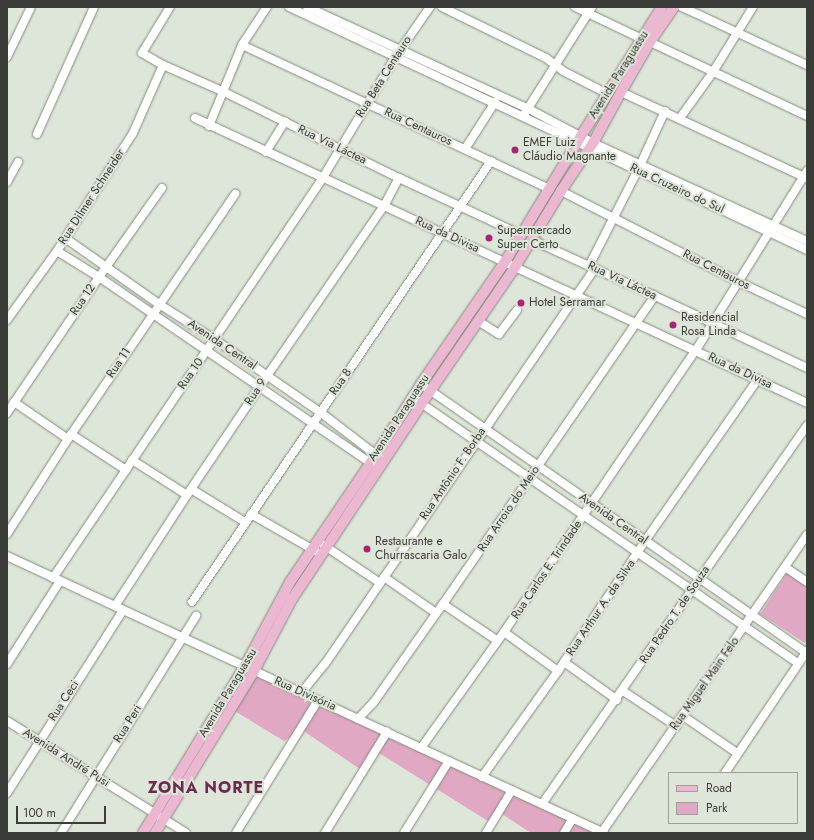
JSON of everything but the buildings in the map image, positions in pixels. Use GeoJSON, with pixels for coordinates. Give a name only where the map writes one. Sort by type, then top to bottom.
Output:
{"type":"FeatureCollection","features":[{"type":"Feature","properties":{"kind":"main road","name":"Avenida Paraguassu"},"geometry":{"type":"LineString","coordinates":[[319,548],[516,267],[561,191],[592,146],[662,7]]}},
{"type":"Feature","properties":{"kind":"main road","name":"Avenida Paraguassu"},"geometry":{"type":"LineString","coordinates":[[142,833],[249,669],[292,599],[319,548],[412,397],[505,262],[579,139],[608,94],[646,40],[674,7]]}},
{"type":"Feature","properties":{"kind":"main road","name":"Avenida Paraguassu"},"geometry":{"type":"LineString","coordinates":[[155,833],[249,669]]}},
{"type":"Feature","properties":{"kind":"street"},"geometry":{"type":"LineString","coordinates":[[7,57],[31,7]]}},
{"type":"Feature","properties":{"kind":"street"},"geometry":{"type":"LineString","coordinates":[[37,134],[94,7]]}},
{"type":"Feature","properties":{"kind":"street","name":"Rua Via Láctea"},"geometry":{"type":"LineString","coordinates":[[170,7],[142,53],[163,65],[222,91],[399,178],[522,235]]}},
{"type":"Feature","properties":{"kind":"street"},"geometry":{"type":"LineString","coordinates":[[209,126],[242,45],[267,7]]}},
{"type":"Feature","properties":{"kind":"street"},"geometry":{"type":"LineString","coordinates":[[289,7],[398,53]]}},
{"type":"Feature","properties":{"kind":"street"},"geometry":{"type":"LineString","coordinates":[[306,7],[398,53]]}},
{"type":"Feature","properties":{"kind":"street","name":"Rua Beta Centauro"},"geometry":{"type":"LineString","coordinates":[[340,149],[398,53],[430,7]]}},
{"type":"Feature","properties":{"kind":"street"},"geometry":{"type":"LineString","coordinates":[[442,7],[546,58],[554,65],[608,94]]}},
{"type":"Feature","properties":{"kind":"street"},"geometry":{"type":"LineString","coordinates":[[574,7],[590,10],[646,40],[807,116]]}},
{"type":"Feature","properties":{"kind":"street"},"geometry":{"type":"LineString","coordinates":[[682,7],[807,65]]}},
{"type":"Feature","properties":{"kind":"street"},"geometry":{"type":"LineString","coordinates":[[680,118],[713,72],[753,7]]}},
{"type":"Feature","properties":{"kind":"street"},"geometry":{"type":"LineString","coordinates":[[525,112],[590,10]]}},
{"type":"Feature","properties":{"kind":"street","name":"Rua Centauros"},"geometry":{"type":"LineString","coordinates":[[242,45],[550,189]]}},
{"type":"Feature","properties":{"kind":"street","name":"Rua Cruzeiro do Sul"},"geometry":{"type":"LineString","coordinates":[[398,53],[495,102],[525,112]]}},
{"type":"Feature","properties":{"kind":"street","name":"Rua Cruzeiro do Sul"},"geometry":{"type":"LineString","coordinates":[[398,53],[525,112],[592,146],[770,228],[807,241]]}},
{"type":"Feature","properties":{"kind":"street","name":"Rua Dilmer Schneider"},"geometry":{"type":"LineString","coordinates":[[7,320],[57,251],[133,133],[163,65]]}},
{"type":"Feature","properties":{"kind":"street"},"geometry":{"type":"LineString","coordinates":[[620,92],[806,175]]}},
{"type":"Feature","properties":{"kind":"street"},"geometry":{"type":"LineString","coordinates":[[464,149],[495,102]]}},
{"type":"Feature","properties":{"kind":"street","name":"Rua Antônio F. Borba"},"geometry":{"type":"LineString","coordinates":[[302,692],[325,664],[484,429],[577,295],[592,267],[665,111]]}},
{"type":"Feature","properties":{"kind":"street","name":"Rua da Divisa"},"geometry":{"type":"LineString","coordinates":[[194,118],[322,179],[443,233],[807,402]]}},
{"type":"Feature","properties":{"kind":"street"},"geometry":{"type":"LineString","coordinates":[[266,152],[285,122]]}},
{"type":"Feature","properties":{"kind":"street","name":"Rua 10"},"geometry":{"type":"LineString","coordinates":[[7,664],[57,579],[132,460],[322,179],[340,149]]}},
{"type":"Feature","properties":{"kind":"street","name":"Rua 8"},"geometry":{"type":"LineString","coordinates":[[192,602],[491,161]]}},
{"type":"Feature","properties":{"kind":"street"},"geometry":{"type":"LineString","coordinates":[[7,182],[18,162]]}},
{"type":"Feature","properties":{"kind":"street","name":"Rua Carlos E. Trindade"},"geometry":{"type":"LineString","coordinates":[[421,748],[498,641],[696,350],[739,282],[770,228],[806,175]]}},
{"type":"Feature","properties":{"kind":"street","name":"Rua 9"},"geometry":{"type":"LineString","coordinates":[[119,608],[189,492],[384,206],[399,178]]}},
{"type":"Feature","properties":{"kind":"street","name":"Rua 12"},"geometry":{"type":"LineString","coordinates":[[8,410],[162,188]]}},
{"type":"Feature","properties":{"kind":"street","name":"Rua Centauros"},"geometry":{"type":"LineString","coordinates":[[561,191],[739,282],[807,314]]}},
{"type":"Feature","properties":{"kind":"street","name":"Rua 11"},"geometry":{"type":"LineString","coordinates":[[7,534],[70,436],[234,194]]}},
{"type":"Feature","properties":{"kind":"street","name":"Rua Cruzeiro do Sul"},"geometry":{"type":"LineString","coordinates":[[770,228],[807,250]]}},
{"type":"Feature","properties":{"kind":"street","name":"Avenida Central"},"geometry":{"type":"LineString","coordinates":[[65,238],[159,304],[214,339],[320,412],[373,459]]}},
{"type":"Feature","properties":{"kind":"street","name":"Rua Via Láctea"},"geometry":{"type":"LineString","coordinates":[[532,240],[807,368]]}},
{"type":"Feature","properties":{"kind":"street","name":"Avenida Central"},"geometry":{"type":"LineString","coordinates":[[57,251],[99,277],[313,424],[373,459]]}},
{"type":"Feature","properties":{"kind":"street","name":"Rua Arroio do Meio"},"geometry":{"type":"LineString","coordinates":[[358,719],[374,702],[443,604],[655,296]]}},
{"type":"Feature","properties":{"kind":"street"},"geometry":{"type":"LineString","coordinates":[[478,321],[499,334],[517,310]]}},
{"type":"Feature","properties":{"kind":"street","name":"Rua Arthur A. da Silva"},"geometry":{"type":"LineString","coordinates":[[482,777],[558,671],[645,541],[758,379]]}},
{"type":"Feature","properties":{"kind":"street","name":"Avenida Central"},"geometry":{"type":"LineString","coordinates":[[421,384],[591,504],[806,652]]}},
{"type":"Feature","properties":{"kind":"street","name":"Avenida Central"},"geometry":{"type":"LineString","coordinates":[[412,397],[798,663]]}},
{"type":"Feature","properties":{"kind":"street"},"geometry":{"type":"LineString","coordinates":[[14,402],[126,470]]}},
{"type":"Feature","properties":{"kind":"street","name":"Rua Pedro T. de Souza"},"geometry":{"type":"LineString","coordinates":[[542,804],[617,700],[699,578],[807,426]]}},
{"type":"Feature","properties":{"kind":"street"},"geometry":{"type":"LineString","coordinates":[[132,460],[245,522]]}},
{"type":"Feature","properties":{"kind":"street"},"geometry":{"type":"LineString","coordinates":[[251,514],[382,580],[436,613]]}},
{"type":"Feature","properties":{"kind":"street","name":"Rua Miguel Main Felo"},"geometry":{"type":"LineString","coordinates":[[603,833],[807,535]]}},
{"type":"Feature","properties":{"kind":"street","name":"Rua Divisória"},"geometry":{"type":"LineString","coordinates":[[7,556],[603,833]]}},
{"type":"Feature","properties":{"kind":"street"},"geometry":{"type":"LineString","coordinates":[[785,567],[807,582]]}},
{"type":"Feature","properties":{"kind":"street"},"geometry":{"type":"LineString","coordinates":[[443,604],[498,641]]}},
{"type":"Feature","properties":{"kind":"street","name":"Rua Ceci"},"geometry":{"type":"LineString","coordinates":[[7,793],[119,608]]}},
{"type":"Feature","properties":{"kind":"street","name":"Rua Peri"},"geometry":{"type":"LineString","coordinates":[[61,833],[196,616]]}},
{"type":"Feature","properties":{"kind":"street"},"geometry":{"type":"LineString","coordinates":[[504,632],[558,671]]}},
{"type":"Feature","properties":{"kind":"street"},"geometry":{"type":"LineString","coordinates":[[726,772],[806,652]]}},
{"type":"Feature","properties":{"kind":"street"},"geometry":{"type":"LineString","coordinates":[[564,662],[617,700]]}},
{"type":"Feature","properties":{"kind":"street"},"geometry":{"type":"LineString","coordinates":[[623,691],[676,726]]}},
{"type":"Feature","properties":{"kind":"street"},"geometry":{"type":"LineString","coordinates":[[236,833],[318,700]]}},
{"type":"Feature","properties":{"kind":"street"},"geometry":{"type":"LineString","coordinates":[[683,716],[737,754]]}},
{"type":"Feature","properties":{"kind":"street","name":"Avenida André Pusi"},"geometry":{"type":"LineString","coordinates":[[7,721],[186,833]]}},
{"type":"Feature","properties":{"kind":"street"},"geometry":{"type":"LineString","coordinates":[[325,833],[387,732]]}},
{"type":"Feature","properties":{"kind":"street"},"geometry":{"type":"LineString","coordinates":[[404,833],[449,761]]}},
{"type":"Feature","properties":{"kind":"street"},"geometry":{"type":"LineString","coordinates":[[486,833],[512,790]]}},
{"type":"Feature","properties":{"kind":"street"},"geometry":{"type":"LineString","coordinates":[[564,833],[573,818]]}},
{"type":"Feature","properties":{"kind":"green space"},"geometry":{"type":"Polygon","coordinates":[[[787,573],[807,587],[807,640],[805,643],[760,614],[787,573]]]}},
{"type":"Feature","properties":{"kind":"green space"},"geometry":{"type":"Polygon","coordinates":[[[254,674],[595,833],[531,833],[496,810],[488,821],[379,753],[360,769],[302,730],[284,741],[233,710],[254,674]]]}},
{"type":"Feature","properties":{"kind":"place","name":"EMEF Luiz Cláudio Magnante"},"geometry":{"type":"Point","coordinates":[515,150]}},
{"type":"Feature","properties":{"kind":"place","name":"Supermercado Super Certo"},"geometry":{"type":"Point","coordinates":[489,238]}},
{"type":"Feature","properties":{"kind":"place","name":"Hotel Serramar"},"geometry":{"type":"Point","coordinates":[521,303]}},
{"type":"Feature","properties":{"kind":"place","name":"Residencial Rosa Linda"},"geometry":{"type":"Point","coordinates":[673,325]}},
{"type":"Feature","properties":{"kind":"place","name":"Restaurante e Churrascaria Galo"},"geometry":{"type":"Point","coordinates":[367,549]}},
{"type":"Feature","properties":{"kind":"district","name":"ZONA NORTE"},"geometry":{"type":"Point","coordinates":[206,788]}}]}
